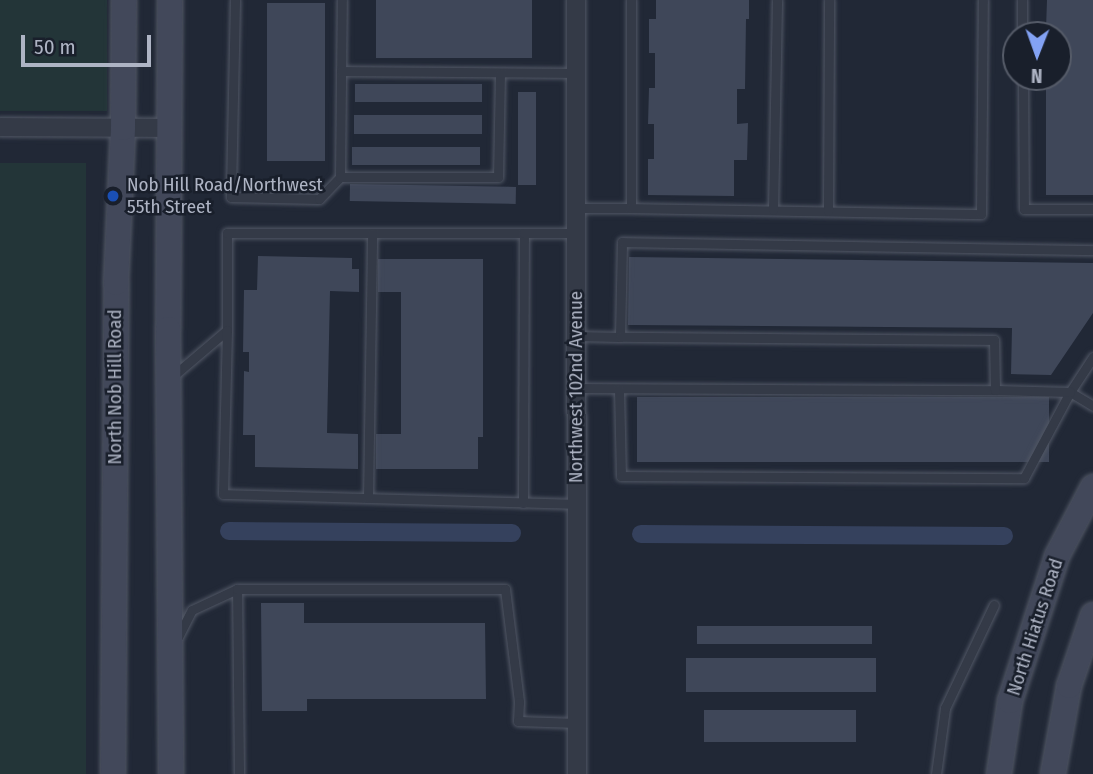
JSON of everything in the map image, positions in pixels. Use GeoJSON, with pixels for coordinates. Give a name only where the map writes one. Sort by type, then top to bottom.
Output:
{"type":"FeatureCollection","features":[{"type":"Feature","properties":{"kind":"main road","name":"North Nob Hill Road"},"geometry":{"type":"LineString","coordinates":[[113,774],[116,283],[123,128],[124,0]]}},
{"type":"Feature","properties":{"kind":"main road"},"geometry":{"type":"LineString","coordinates":[[170,0],[168,128],[171,774]]}},
{"type":"Feature","properties":{"kind":"main road","name":"North Hiatus Road"},"geometry":{"type":"LineString","coordinates":[[999,774],[1010,701],[1057,556],[1093,486]]}},
{"type":"Feature","properties":{"kind":"main road"},"geometry":{"type":"LineString","coordinates":[[1053,774],[1069,686],[1093,615]]}},
{"type":"Feature","properties":{"kind":"street","name":"Northwest 102nd Avenue"},"geometry":{"type":"LineString","coordinates":[[576,0],[577,774]]}},
{"type":"Feature","properties":{"kind":"street"},"geometry":{"type":"LineString","coordinates":[[0,127],[168,128]]}},
{"type":"Feature","properties":{"kind":"lane"},"geometry":{"type":"LineString","coordinates":[[234,0],[231,197],[318,199],[340,177],[342,0]]}},
{"type":"Feature","properties":{"kind":"lane"},"geometry":{"type":"LineString","coordinates":[[631,0],[631,208]]}},
{"type":"Feature","properties":{"kind":"lane"},"geometry":{"type":"LineString","coordinates":[[773,210],[777,0]]}},
{"type":"Feature","properties":{"kind":"lane"},"geometry":{"type":"LineString","coordinates":[[828,211],[829,0]]}},
{"type":"Feature","properties":{"kind":"lane"},"geometry":{"type":"LineString","coordinates":[[576,208],[981,214],[983,0]]}},
{"type":"Feature","properties":{"kind":"lane"},"geometry":{"type":"LineString","coordinates":[[1022,0],[1022,21]]}},
{"type":"Feature","properties":{"kind":"lane"},"geometry":{"type":"LineString","coordinates":[[341,71],[576,73]]}},
{"type":"Feature","properties":{"kind":"lane"},"geometry":{"type":"LineString","coordinates":[[340,177],[498,177],[500,72]]}},
{"type":"Feature","properties":{"kind":"lane"},"geometry":{"type":"LineString","coordinates":[[1023,91],[1024,209],[1093,209]]}},
{"type":"Feature","properties":{"kind":"lane"},"geometry":{"type":"LineString","coordinates":[[576,233],[227,233],[223,494],[576,504]]}},
{"type":"Feature","properties":{"kind":"lane"},"geometry":{"type":"LineString","coordinates":[[368,498],[372,233]]}},
{"type":"Feature","properties":{"kind":"lane"},"geometry":{"type":"LineString","coordinates":[[523,503],[524,233]]}},
{"type":"Feature","properties":{"kind":"lane"},"geometry":{"type":"LineString","coordinates":[[620,337],[622,242],[1093,250]]}},
{"type":"Feature","properties":{"kind":"lane"},"geometry":{"type":"LineString","coordinates":[[169,379],[227,330]]}},
{"type":"Feature","properties":{"kind":"lane"},"geometry":{"type":"LineString","coordinates":[[576,336],[994,340],[995,390]]}},
{"type":"Feature","properties":{"kind":"lane"},"geometry":{"type":"LineString","coordinates":[[619,389],[621,476],[1024,478],[1070,392],[1093,357]]}},
{"type":"Feature","properties":{"kind":"lane"},"geometry":{"type":"LineString","coordinates":[[576,388],[1070,392],[1093,405]]}},
{"type":"Feature","properties":{"kind":"lane"},"geometry":{"type":"LineString","coordinates":[[171,651],[192,610],[237,589],[505,589],[519,702],[518,721],[577,723]]}},
{"type":"Feature","properties":{"kind":"lane"},"geometry":{"type":"LineString","coordinates":[[237,589],[239,774]]}},
{"type":"Feature","properties":{"kind":"lane"},"geometry":{"type":"LineString","coordinates":[[936,774],[945,708],[994,605]]}},
{"type":"Feature","properties":{"kind":"shaded area"},"geometry":{"type":"Polygon","coordinates":[[[0,0],[107,0],[107,111],[0,111],[0,0]]]}},
{"type":"Feature","properties":{"kind":"shaded area"},"geometry":{"type":"Polygon","coordinates":[[[0,163],[86,163],[86,774],[0,774],[0,163]]]}},
{"type":"Feature","properties":{"kind":"building"},"geometry":{"type":"Polygon","coordinates":[[[376,0],[532,0],[532,58],[376,58],[376,0]]]}},
{"type":"Feature","properties":{"kind":"building"},"geometry":{"type":"Polygon","coordinates":[[[656,0],[749,0],[749,19],[746,19],[745,89],[737,89],[737,124],[748,123],[747,160],[734,160],[734,196],[648,195],[648,159],[654,159],[654,124],[648,124],[649,88],[655,88],[655,53],[649,53],[649,19],[656,19],[656,0]]]}},
{"type":"Feature","properties":{"kind":"building"},"geometry":{"type":"Polygon","coordinates":[[[1047,0],[1093,0],[1093,195],[1046,195],[1046,91],[1072,91],[1072,21],[1046,21],[1047,0]]]}},
{"type":"Feature","properties":{"kind":"building"},"geometry":{"type":"Polygon","coordinates":[[[267,3],[325,3],[325,161],[267,161],[267,3]]]}},
{"type":"Feature","properties":{"kind":"building"},"geometry":{"type":"Polygon","coordinates":[[[355,84],[482,84],[482,102],[355,102],[355,84]]]}},
{"type":"Feature","properties":{"kind":"building"},"geometry":{"type":"Polygon","coordinates":[[[518,92],[536,92],[536,185],[518,185],[518,92]]]}},
{"type":"Feature","properties":{"kind":"building"},"geometry":{"type":"Polygon","coordinates":[[[354,115],[482,115],[482,134],[354,134],[354,115]]]}},
{"type":"Feature","properties":{"kind":"building"},"geometry":{"type":"Polygon","coordinates":[[[352,147],[480,147],[480,165],[352,165],[352,147]]]}},
{"type":"Feature","properties":{"kind":"building"},"geometry":{"type":"Polygon","coordinates":[[[350,184],[516,187],[516,204],[350,201],[350,184]]]}},
{"type":"Feature","properties":{"kind":"building"},"geometry":{"type":"Polygon","coordinates":[[[258,256],[352,258],[352,269],[359,269],[359,292],[330,291],[327,433],[358,434],[358,469],[255,467],[255,435],[243,435],[244,371],[249,372],[249,352],[243,352],[244,290],[257,290],[258,256]]]}},
{"type":"Feature","properties":{"kind":"building"},"geometry":{"type":"Polygon","coordinates":[[[629,257],[1093,263],[1093,313],[1051,375],[1011,374],[1012,328],[628,325],[629,257]]]}},
{"type":"Feature","properties":{"kind":"building"},"geometry":{"type":"Polygon","coordinates":[[[378,259],[483,259],[483,437],[478,437],[478,469],[376,469],[376,434],[401,434],[401,292],[378,292],[378,259]]]}},
{"type":"Feature","properties":{"kind":"building"},"geometry":{"type":"Polygon","coordinates":[[[637,397],[1049,397],[1049,462],[637,462],[637,397]]]}},
{"type":"Feature","properties":{"kind":"building"},"geometry":{"type":"Polygon","coordinates":[[[261,603],[304,603],[304,623],[485,623],[486,699],[307,699],[307,711],[262,711],[261,603]]]}},
{"type":"Feature","properties":{"kind":"building"},"geometry":{"type":"Polygon","coordinates":[[[697,626],[872,626],[872,644],[697,644],[697,626]]]}},
{"type":"Feature","properties":{"kind":"building"},"geometry":{"type":"Polygon","coordinates":[[[686,658],[876,658],[876,692],[686,692],[686,658]]]}},
{"type":"Feature","properties":{"kind":"building"},"geometry":{"type":"Polygon","coordinates":[[[704,710],[856,710],[856,742],[704,742],[704,710]]]}},
{"type":"Feature","properties":{"kind":"waterway"},"geometry":{"type":"LineString","coordinates":[[229,531],[512,533]]}},
{"type":"Feature","properties":{"kind":"waterway"},"geometry":{"type":"LineString","coordinates":[[641,534],[1004,536]]}},
{"type":"Feature","properties":{"kind":"place","name":"Nob Hill Road/Northwest 55th Street"},"geometry":{"type":"Point","coordinates":[113,196]}}]}
